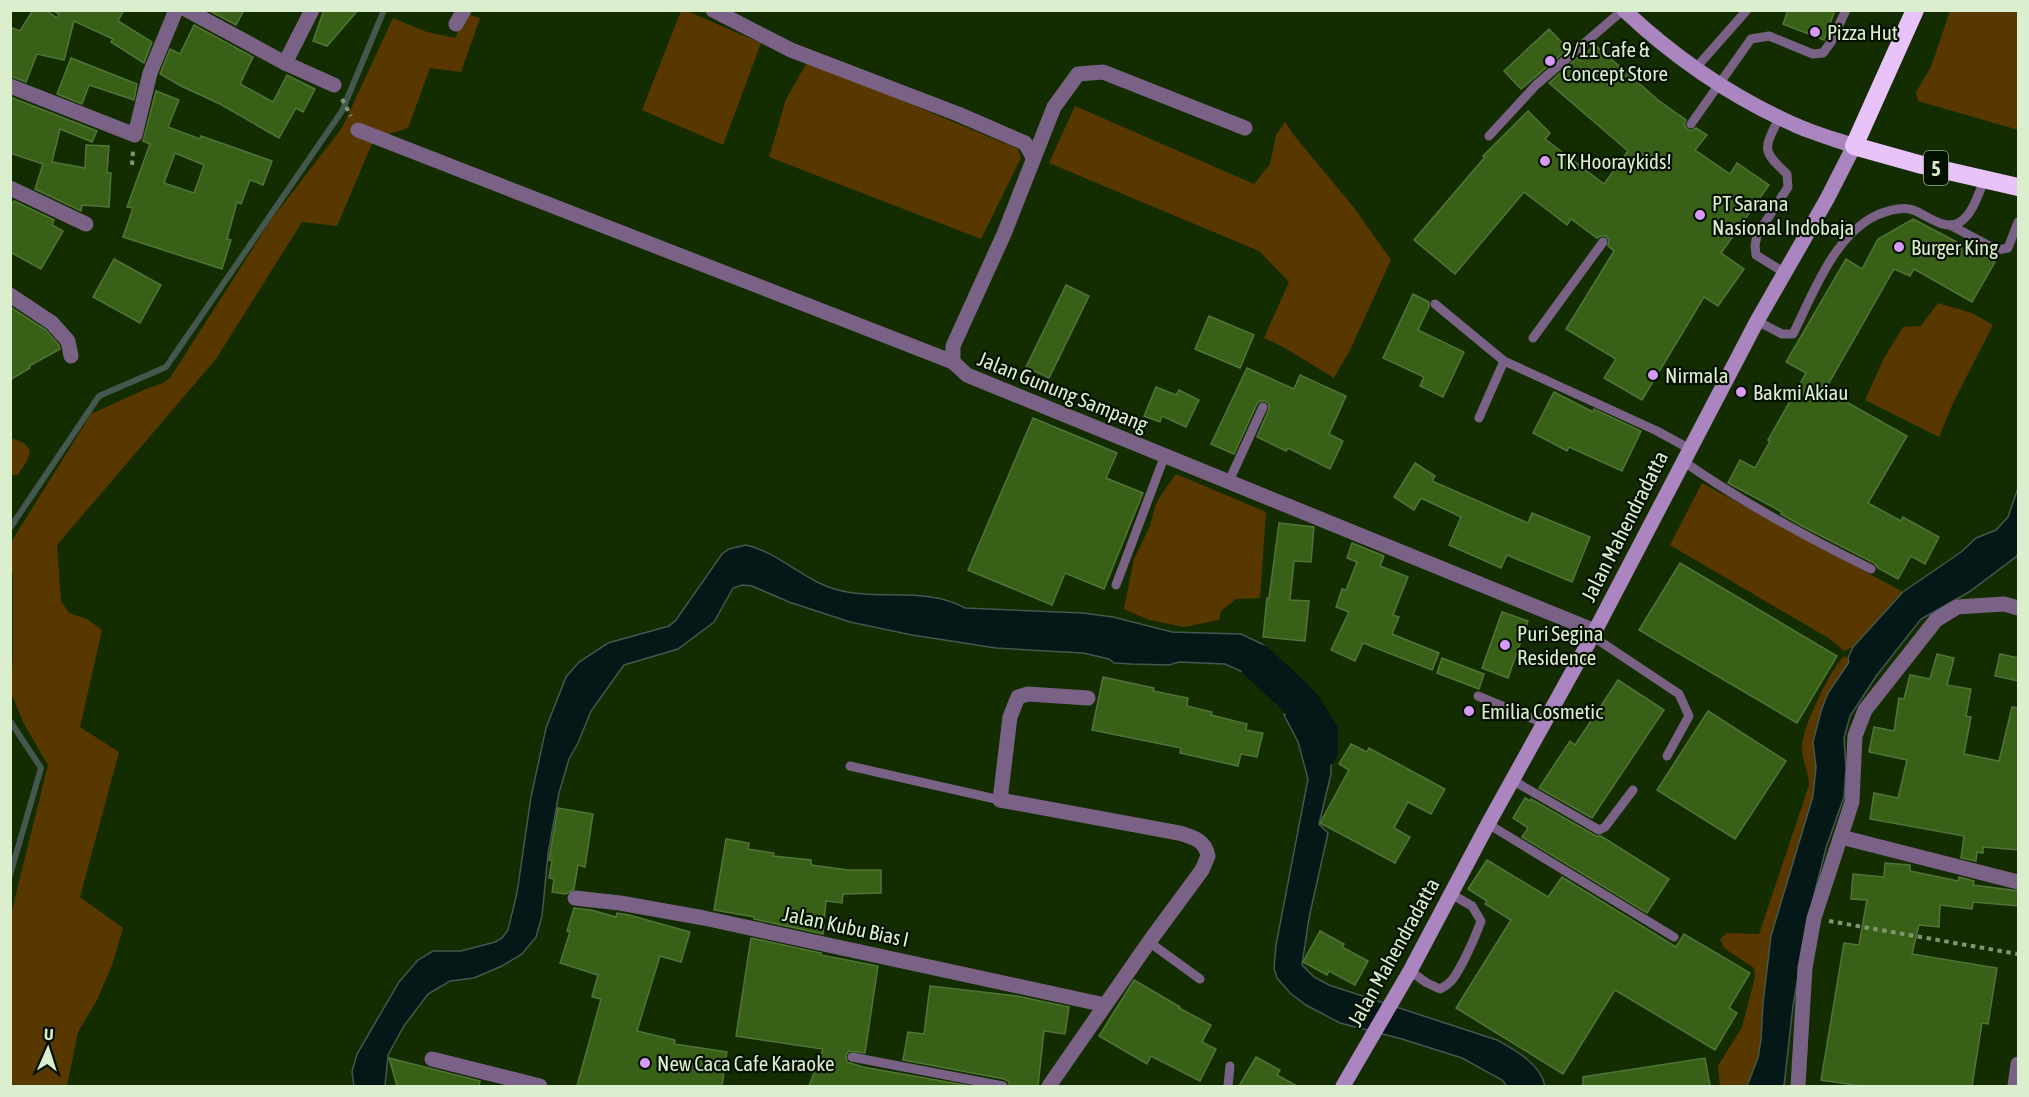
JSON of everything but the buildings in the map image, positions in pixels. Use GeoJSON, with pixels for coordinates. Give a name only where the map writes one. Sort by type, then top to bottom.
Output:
{"type":"FeatureCollection","features":[{"type":"Feature","properties":{"kind":"highway","name":"Jalan Mahendradatta"},"geometry":{"type":"LineString","coordinates":[[1854,146],[1915,10]]}},
{"type":"Feature","properties":{"kind":"highway","name":"5"},"geometry":{"type":"LineString","coordinates":[[1854,146],[1922,165],[2019,187]]}},
{"type":"Feature","properties":{"kind":"main road"},"geometry":{"type":"LineString","coordinates":[[1623,10],[1668,50],[1719,85],[1779,118],[1854,146]]}},
{"type":"Feature","properties":{"kind":"main road","name":"Jalan Mahendradatta"},"geometry":{"type":"LineString","coordinates":[[1343,1086],[1410,971],[1593,634],[1756,321],[1827,199],[1854,146]]}},
{"type":"Feature","properties":{"kind":"street"},"geometry":{"type":"LineString","coordinates":[[10,86],[135,135],[150,73],[176,10]]}},
{"type":"Feature","properties":{"kind":"street"},"geometry":{"type":"LineString","coordinates":[[187,10],[285,63],[334,85]]}},
{"type":"Feature","properties":{"kind":"street"},"geometry":{"type":"LineString","coordinates":[[285,63],[312,10]]}},
{"type":"Feature","properties":{"kind":"street"},"geometry":{"type":"LineString","coordinates":[[713,10],[791,50],[958,114],[1025,143],[1033,157]]}},
{"type":"Feature","properties":{"kind":"street","name":"Jalan Gunung Sampang"},"geometry":{"type":"LineString","coordinates":[[1245,128],[1103,72],[1078,74],[1054,107],[1004,234],[953,346],[953,362],[967,375],[1229,481],[1593,634]]}},
{"type":"Feature","properties":{"kind":"street"},"geometry":{"type":"LineString","coordinates":[[358,130],[953,362]]}},
{"type":"Feature","properties":{"kind":"street"},"geometry":{"type":"LineString","coordinates":[[10,188],[86,224]]}},
{"type":"Feature","properties":{"kind":"street"},"geometry":{"type":"LineString","coordinates":[[10,295],[52,323],[68,341],[71,356]]}},
{"type":"Feature","properties":{"kind":"street"},"geometry":{"type":"LineString","coordinates":[[1798,1086],[1805,968],[1814,918],[1852,802],[1855,736],[1865,710],[1936,620],[1957,607],[2011,606]]}},
{"type":"Feature","properties":{"kind":"street"},"geometry":{"type":"LineString","coordinates":[[1049,1086],[1202,870],[1208,856],[1203,844],[1196,838],[1179,833],[1000,800],[1010,717],[1018,697],[1028,694],[1088,698]]}},
{"type":"Feature","properties":{"kind":"street"},"geometry":{"type":"LineString","coordinates":[[1841,837],[2019,882]]}},
{"type":"Feature","properties":{"kind":"street","name":"Jalan Kubu Bias I"},"geometry":{"type":"LineString","coordinates":[[575,898],[620,903],[704,918],[1105,1005]]}},
{"type":"Feature","properties":{"kind":"street"},"geometry":{"type":"LineString","coordinates":[[432,1059],[540,1086]]}},
{"type":"Feature","properties":{"kind":"street"},"geometry":{"type":"LineString","coordinates":[[2015,1086],[2019,1064]]}},
{"type":"Feature","properties":{"kind":"lane"},"geometry":{"type":"LineString","coordinates":[[1490,136],[1536,85],[1623,10]]}},
{"type":"Feature","properties":{"kind":"lane"},"geometry":{"type":"LineString","coordinates":[[1695,69],[1747,10]]}},
{"type":"Feature","properties":{"kind":"lane"},"geometry":{"type":"LineString","coordinates":[[1691,124],[1750,39],[1769,36],[1813,54],[1823,53],[1831,42],[1846,10]]}},
{"type":"Feature","properties":{"kind":"lane"},"geometry":{"type":"LineString","coordinates":[[1779,118],[1766,144],[1769,157],[1787,174],[1788,187],[1757,235],[1755,246],[1756,255],[1785,273]]}},
{"type":"Feature","properties":{"kind":"lane"},"geometry":{"type":"LineString","coordinates":[[1950,225],[1960,222],[1970,210],[1985,178]]}},
{"type":"Feature","properties":{"kind":"lane"},"geometry":{"type":"LineString","coordinates":[[1756,321],[1782,334],[1793,334],[1832,257],[1859,226],[1890,210],[1911,209],[1933,220],[1950,225],[1997,250],[2008,248],[2019,222]]}},
{"type":"Feature","properties":{"kind":"lane"},"geometry":{"type":"LineString","coordinates":[[1533,338],[1603,242]]}},
{"type":"Feature","properties":{"kind":"lane"},"geometry":{"type":"LineString","coordinates":[[1435,304],[1504,361],[1657,431],[1686,455],[1711,481],[1792,530],[1871,569]]}},
{"type":"Feature","properties":{"kind":"lane"},"geometry":{"type":"LineString","coordinates":[[1479,418],[1504,361]]}},
{"type":"Feature","properties":{"kind":"lane"},"geometry":{"type":"LineString","coordinates":[[1229,481],[1263,407]]}},
{"type":"Feature","properties":{"kind":"lane"},"geometry":{"type":"LineString","coordinates":[[1116,585],[1165,455]]}},
{"type":"Feature","properties":{"kind":"lane"},"geometry":{"type":"LineString","coordinates":[[1593,634],[1679,694],[1689,716],[1667,756]]}},
{"type":"Feature","properties":{"kind":"lane"},"geometry":{"type":"LineString","coordinates":[[1478,696],[1544,723]]}},
{"type":"Feature","properties":{"kind":"lane"},"geometry":{"type":"LineString","coordinates":[[850,766],[1000,800]]}},
{"type":"Feature","properties":{"kind":"lane"},"geometry":{"type":"LineString","coordinates":[[1512,780],[1599,830],[1605,827],[1633,790]]}},
{"type":"Feature","properties":{"kind":"lane"},"geometry":{"type":"LineString","coordinates":[[1488,824],[1674,937]]}},
{"type":"Feature","properties":{"kind":"lane"},"geometry":{"type":"LineString","coordinates":[[1410,971],[1440,989],[1449,984],[1454,976],[1481,921],[1472,906],[1451,894]]}},
{"type":"Feature","properties":{"kind":"lane"},"geometry":{"type":"LineString","coordinates":[[1149,942],[1200,980]]}},
{"type":"Feature","properties":{"kind":"lane"},"geometry":{"type":"LineString","coordinates":[[852,1057],[1003,1086]]}},
{"type":"Feature","properties":{"kind":"lane"},"geometry":{"type":"LineString","coordinates":[[1228,1086],[1230,1066]]}},
{"type":"Feature","properties":{"kind":"path"},"geometry":{"type":"LineString","coordinates":[[334,85],[358,130]]}},
{"type":"Feature","properties":{"kind":"path"},"geometry":{"type":"LineString","coordinates":[[1814,918],[2019,954]]}},
{"type":"Feature","properties":{"kind":"shaded area"},"geometry":{"type":"Polygon","coordinates":[[[681,11],[687,11],[761,43],[723,145],[642,110],[681,11]]]}},
{"type":"Feature","properties":{"kind":"shaded area"},"geometry":{"type":"Polygon","coordinates":[[[1950,11],[2018,11],[2018,130],[1918,101],[1916,92],[1931,67],[1950,11]]]}},
{"type":"Feature","properties":{"kind":"shaded area"},"geometry":{"type":"Polygon","coordinates":[[[467,14],[480,18],[461,72],[430,68],[408,128],[374,139],[337,226],[302,222],[216,359],[57,545],[61,601],[69,613],[87,619],[102,630],[80,727],[119,752],[80,897],[123,928],[112,965],[97,1000],[78,1032],[67,1086],[11,1086],[11,914],[48,765],[23,722],[11,692],[13,576],[10,544],[91,414],[170,378],[271,220],[342,128],[393,18],[427,32],[455,38],[467,14]]]}},
{"type":"Feature","properties":{"kind":"shaded area"},"geometry":{"type":"Polygon","coordinates":[[[808,61],[1018,149],[1021,158],[981,239],[769,157],[786,99],[808,61]]]}},
{"type":"Feature","properties":{"kind":"shaded area"},"geometry":{"type":"Polygon","coordinates":[[[1075,106],[1254,184],[1270,164],[1276,135],[1285,122],[1355,209],[1391,260],[1350,350],[1334,378],[1264,338],[1289,282],[1259,251],[1049,163],[1075,106]]]}},
{"type":"Feature","properties":{"kind":"shaded area"},"geometry":{"type":"Polygon","coordinates":[[[1938,303],[1972,313],[1993,325],[1953,403],[1939,437],[1865,400],[1884,358],[1903,327],[1921,326],[1938,303]]]}},
{"type":"Feature","properties":{"kind":"shaded area"},"geometry":{"type":"Polygon","coordinates":[[[11,438],[24,443],[30,450],[28,459],[18,475],[11,475],[11,438]]]}},
{"type":"Feature","properties":{"kind":"shaded area"},"geometry":{"type":"Polygon","coordinates":[[[1176,474],[1266,512],[1260,598],[1236,599],[1221,611],[1219,620],[1184,627],[1149,620],[1124,609],[1134,559],[1150,526],[1155,506],[1176,474]]]}},
{"type":"Feature","properties":{"kind":"shaded area"},"geometry":{"type":"Polygon","coordinates":[[[1702,483],[1903,592],[1853,647],[1844,651],[1830,639],[1670,545],[1702,483]]]}},
{"type":"Feature","properties":{"kind":"shaded area"},"geometry":{"type":"Polygon","coordinates":[[[2018,488],[2017,556],[1969,592],[1921,619],[1877,675],[1850,716],[1844,738],[1846,768],[1844,797],[1826,848],[1808,919],[1793,1006],[1784,1086],[1747,1086],[1758,1058],[1761,1040],[1771,936],[1813,796],[1816,767],[1813,742],[1828,693],[1849,662],[1848,658],[1853,647],[1903,592],[1961,552],[1976,538],[1996,530],[2008,517],[2018,488]]]}},
{"type":"Feature","properties":{"kind":"shaded area"},"geometry":{"type":"Polygon","coordinates":[[[746,545],[771,555],[817,582],[842,591],[936,598],[965,608],[1083,613],[1113,617],[1172,632],[1241,634],[1262,644],[1309,688],[1277,704],[1259,679],[1225,664],[1114,663],[1109,659],[1083,653],[996,648],[912,635],[850,622],[789,602],[752,586],[742,585],[733,588],[714,622],[678,649],[624,665],[591,711],[569,759],[559,793],[548,854],[542,916],[536,937],[522,954],[502,966],[474,978],[450,981],[428,994],[404,1026],[388,1055],[385,1086],[354,1086],[352,1072],[357,1054],[399,982],[418,960],[433,951],[461,951],[495,942],[502,938],[508,930],[517,893],[531,797],[546,728],[566,677],[579,662],[608,643],[669,626],[676,620],[722,554],[729,549],[746,545]]]}},
{"type":"Feature","properties":{"kind":"shaded area"},"geometry":{"type":"Polygon","coordinates":[[[1844,656],[1849,662],[1828,693],[1821,711],[1813,742],[1816,767],[1813,796],[1771,936],[1758,1058],[1747,1086],[1720,1086],[1718,1066],[1742,1027],[1755,977],[1754,968],[1724,948],[1720,939],[1727,933],[1759,934],[1809,785],[1802,748],[1806,728],[1824,686],[1844,656]]]}},
{"type":"Feature","properties":{"kind":"shaded area"},"geometry":{"type":"Polygon","coordinates":[[[1320,701],[1331,728],[1331,774],[1319,824],[1328,833],[1309,918],[1302,965],[1314,977],[1329,985],[1497,1040],[1533,1064],[1543,1078],[1545,1086],[1507,1086],[1502,1080],[1462,1058],[1340,1023],[1306,1005],[1290,993],[1277,978],[1274,968],[1276,945],[1308,779],[1298,742],[1284,715],[1320,701]]]}},
{"type":"Feature","properties":{"kind":"waterway"},"geometry":{"type":"LineString","coordinates":[[10,528],[99,396],[166,367],[342,111],[384,10]]}},
{"type":"Feature","properties":{"kind":"waterway"},"geometry":{"type":"LineString","coordinates":[[1257,662],[1304,707],[1320,732],[1320,750]]}},
{"type":"Feature","properties":{"kind":"waterway"},"geometry":{"type":"LineString","coordinates":[[10,721],[41,768],[10,875]]}},
{"type":"Feature","properties":{"kind":"place","name":"Pizza Hut"},"geometry":{"type":"Point","coordinates":[1815,32]}},
{"type":"Feature","properties":{"kind":"place","name":"9/11 Cafe & Concept Store"},"geometry":{"type":"Point","coordinates":[1550,61]}},
{"type":"Feature","properties":{"kind":"place","name":"TK Hooraykids!"},"geometry":{"type":"Point","coordinates":[1545,161]}},
{"type":"Feature","properties":{"kind":"place","name":"PT Sarana Nasional Indobaja"},"geometry":{"type":"Point","coordinates":[1700,215]}},
{"type":"Feature","properties":{"kind":"place","name":"Burger King"},"geometry":{"type":"Point","coordinates":[1899,247]}},
{"type":"Feature","properties":{"kind":"place","name":"Nirmala"},"geometry":{"type":"Point","coordinates":[1653,375]}},
{"type":"Feature","properties":{"kind":"place","name":"Bakmi Akiau"},"geometry":{"type":"Point","coordinates":[1741,392]}},
{"type":"Feature","properties":{"kind":"place","name":"Puri Segina Residence"},"geometry":{"type":"Point","coordinates":[1505,645]}},
{"type":"Feature","properties":{"kind":"place","name":"Emilia Cosmetic"},"geometry":{"type":"Point","coordinates":[1469,711]}},
{"type":"Feature","properties":{"kind":"place","name":"New Caca Cafe Karaoke"},"geometry":{"type":"Point","coordinates":[645,1063]}}]}
